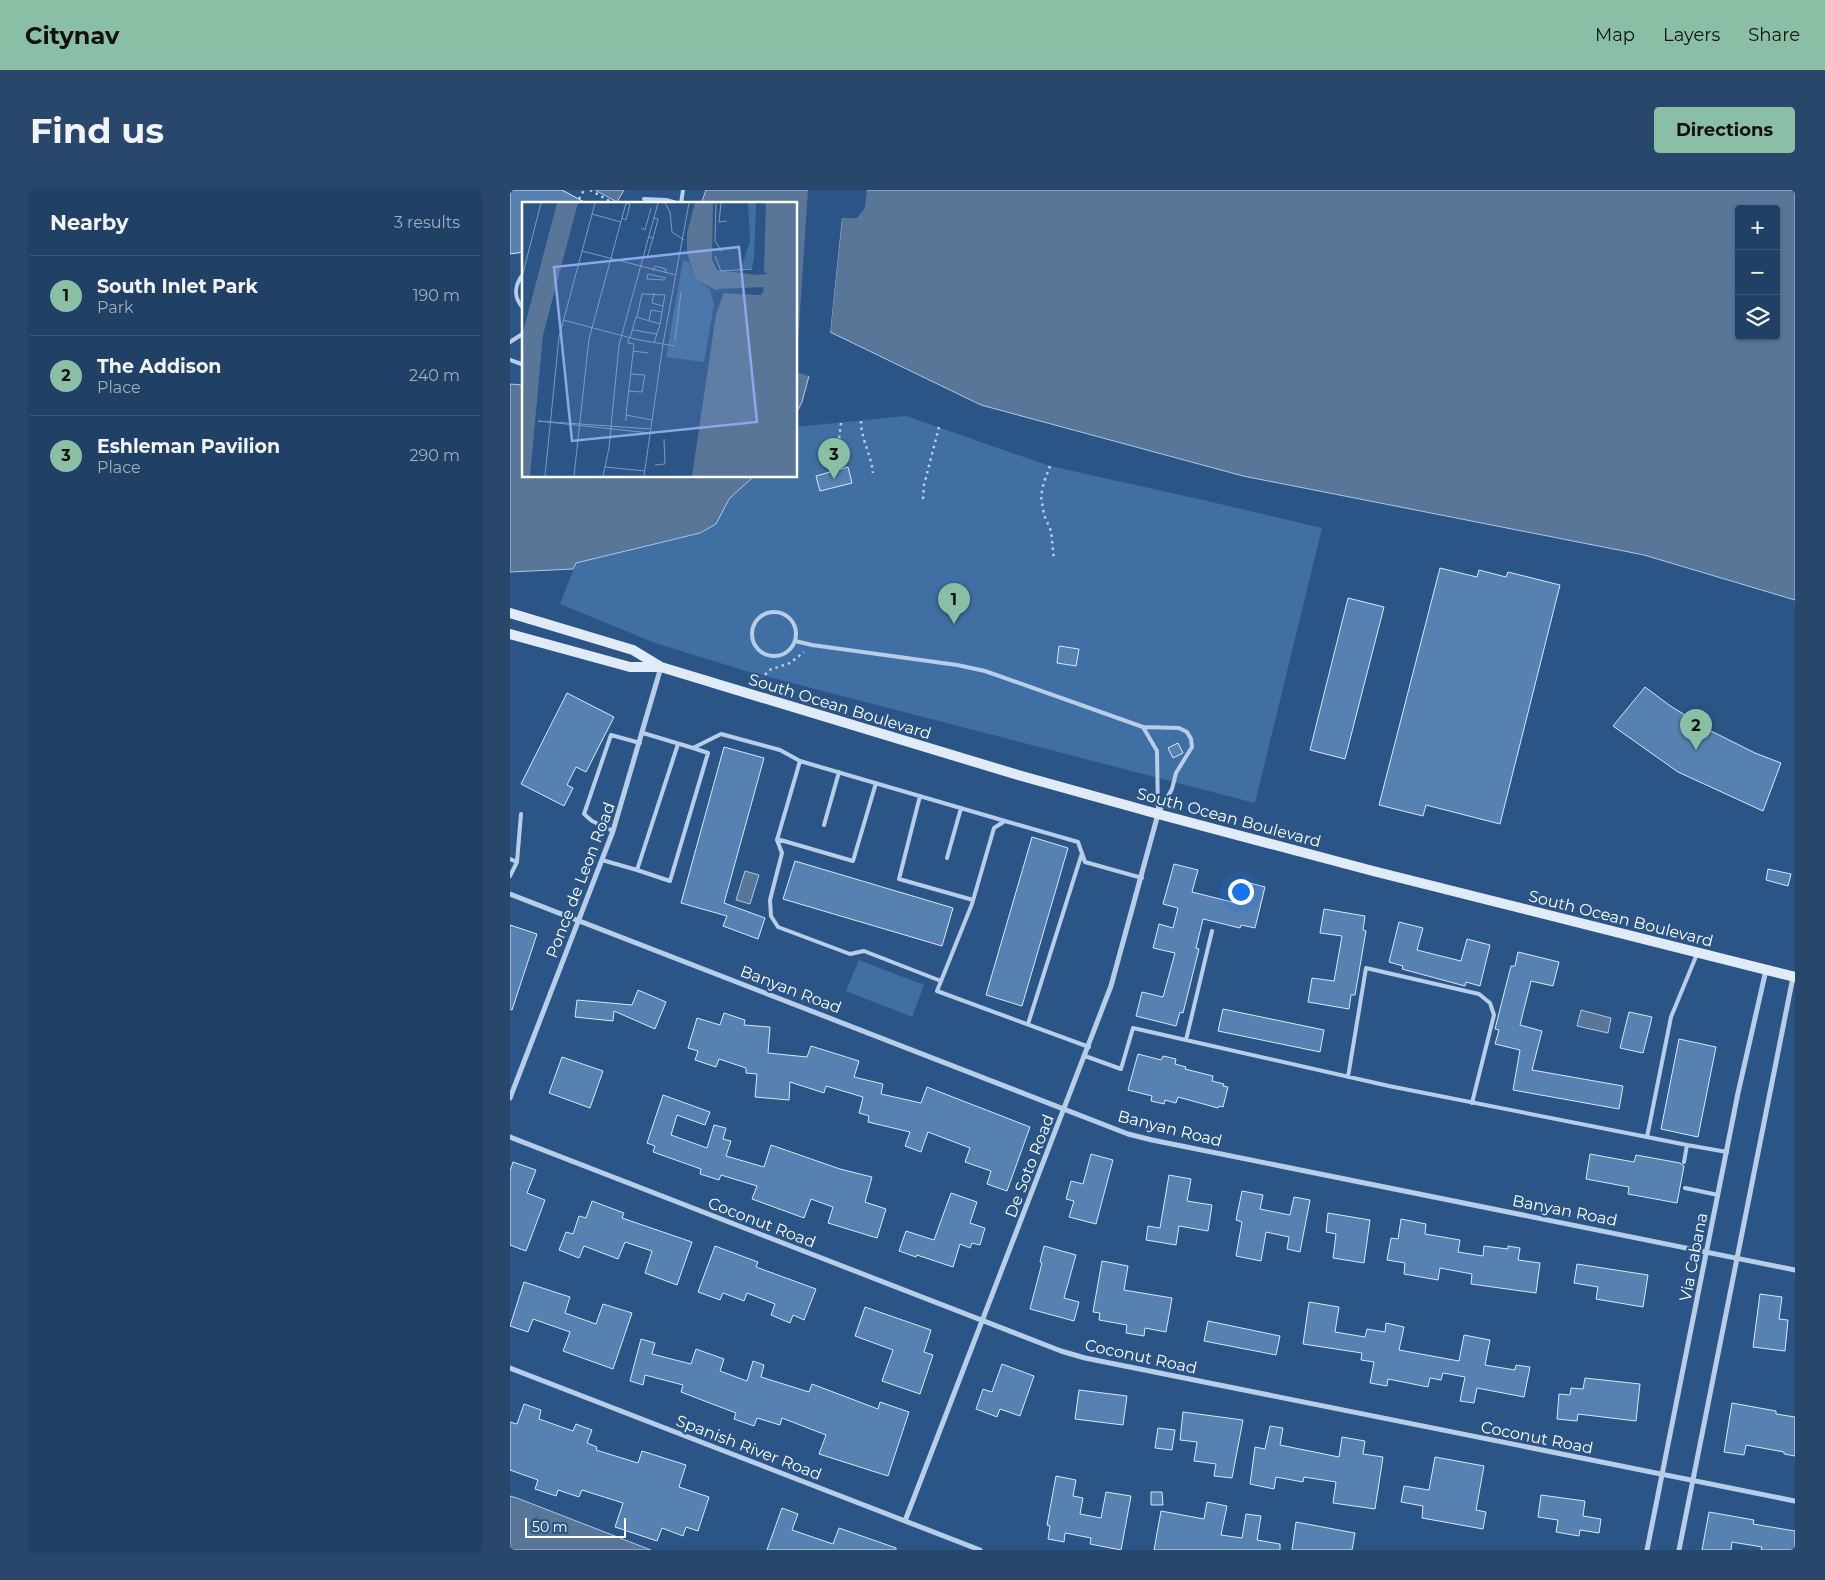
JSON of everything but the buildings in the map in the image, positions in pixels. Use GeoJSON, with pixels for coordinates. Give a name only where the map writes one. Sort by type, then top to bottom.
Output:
{"type":"FeatureCollection","features":[{"type":"Feature","properties":{"kind":"main road","name":"South Ocean Boulevard"},"geometry":{"type":"LineString","coordinates":[[510,613],[633,650],[661,667],[1018,775],[1373,871],[1794,976]]}},
{"type":"Feature","properties":{"kind":"main road","name":"South Ocean Boulevard"},"geometry":{"type":"LineString","coordinates":[[510,634],[630,667],[661,667]]}},
{"type":"Feature","properties":{"kind":"street","name":"Ponce de Leon Road"},"geometry":{"type":"LineString","coordinates":[[510,1098],[613,831],[661,667]]}},
{"type":"Feature","properties":{"kind":"street","name":"De Soto Road"},"geometry":{"type":"LineString","coordinates":[[905,1521],[1086,1056],[1116,972],[1158,814]]}},
{"type":"Feature","properties":{"kind":"street","name":"Banyan Road"},"geometry":{"type":"LineString","coordinates":[[510,894],[1128,1134],[1795,1270]]}},
{"type":"Feature","properties":{"kind":"street","name":"Via Cabana"},"geometry":{"type":"LineString","coordinates":[[1648,1550],[1718,1195],[1766,970]]}},
{"type":"Feature","properties":{"kind":"street"},"geometry":{"type":"LineString","coordinates":[[1679,1550],[1794,976]]}},
{"type":"Feature","properties":{"kind":"street","name":"Coconut Road"},"geometry":{"type":"LineString","coordinates":[[510,1137],[1061,1351],[1085,1358],[1795,1501]]}},
{"type":"Feature","properties":{"kind":"street","name":"Spanish River Road"},"geometry":{"type":"LineString","coordinates":[[510,1368],[980,1550]]}},
{"type":"Feature","properties":{"kind":"lane"},"geometry":{"type":"LineString","coordinates":[[644,199],[673,202]]}},
{"type":"Feature","properties":{"kind":"lane"},"geometry":{"type":"LineString","coordinates":[[522,275],[516,287],[516,296],[522,307]]}},
{"type":"Feature","properties":{"kind":"lane"},"geometry":{"type":"LineString","coordinates":[[510,342],[522,334]]}},
{"type":"Feature","properties":{"kind":"lane"},"geometry":{"type":"LineString","coordinates":[[510,360],[522,364]]}},
{"type":"Feature","properties":{"kind":"lane"},"geometry":{"type":"LineString","coordinates":[[779,612],[787,616],[793,623],[796,632],[795,641],[784,654],[770,656],[763,654],[756,648],[752,640],[751,631],[754,622],[761,615],[779,612]]}},
{"type":"Feature","properties":{"kind":"lane"},"geometry":{"type":"LineString","coordinates":[[795,641],[957,665],[985,671],[1143,727],[1179,728],[1187,732],[1192,739],[1192,747],[1176,773],[1172,789],[1158,814]]}},
{"type":"Feature","properties":{"kind":"lane"},"geometry":{"type":"LineString","coordinates":[[1143,727],[1158,751],[1158,814]]}},
{"type":"Feature","properties":{"kind":"lane"},"geometry":{"type":"LineString","coordinates":[[602,860],[670,881],[708,753],[643,733]]}},
{"type":"Feature","properties":{"kind":"lane"},"geometry":{"type":"LineString","coordinates":[[693,748],[721,734],[780,750],[800,761],[1078,842],[1085,862],[1142,878]]}},
{"type":"Feature","properties":{"kind":"lane"},"geometry":{"type":"LineString","coordinates":[[613,831],[592,821],[584,814],[611,735],[640,743]]}},
{"type":"Feature","properties":{"kind":"lane"},"geometry":{"type":"LineString","coordinates":[[637,870],[678,744]]}},
{"type":"Feature","properties":{"kind":"lane"},"geometry":{"type":"LineString","coordinates":[[800,761],[778,839],[782,853],[770,900],[771,916],[778,927],[850,954],[864,951],[941,981]]}},
{"type":"Feature","properties":{"kind":"lane"},"geometry":{"type":"LineString","coordinates":[[824,825],[839,772]]}},
{"type":"Feature","properties":{"kind":"lane"},"geometry":{"type":"LineString","coordinates":[[778,839],[853,861],[876,783]]}},
{"type":"Feature","properties":{"kind":"lane"},"geometry":{"type":"LineString","coordinates":[[920,796],[899,879],[973,900]]}},
{"type":"Feature","properties":{"kind":"lane"},"geometry":{"type":"LineString","coordinates":[[947,858],[961,808]]}},
{"type":"Feature","properties":{"kind":"lane"},"geometry":{"type":"LineString","coordinates":[[510,876],[517,862],[522,814]]}},
{"type":"Feature","properties":{"kind":"lane"},"geometry":{"type":"LineString","coordinates":[[1005,821],[994,828],[973,900],[937,991],[1089,1047]]}},
{"type":"Feature","properties":{"kind":"lane"},"geometry":{"type":"LineString","coordinates":[[1028,1024],[1082,853]]}},
{"type":"Feature","properties":{"kind":"lane"},"geometry":{"type":"LineString","coordinates":[[510,859],[517,862]]}},
{"type":"Feature","properties":{"kind":"lane"},"geometry":{"type":"LineString","coordinates":[[1186,1040],[1212,931]]}},
{"type":"Feature","properties":{"kind":"lane"},"geometry":{"type":"LineString","coordinates":[[1647,1137],[1671,1017],[1698,952]]}},
{"type":"Feature","properties":{"kind":"lane"},"geometry":{"type":"LineString","coordinates":[[1348,1077],[1366,968],[1479,994],[1490,1003],[1494,1015],[1472,1103]]}},
{"type":"Feature","properties":{"kind":"lane"},"geometry":{"type":"LineString","coordinates":[[1086,1056],[1121,1069],[1134,1028],[1472,1103],[1727,1152]]}},
{"type":"Feature","properties":{"kind":"lane"},"geometry":{"type":"LineString","coordinates":[[1684,1162],[1687,1145]]}},
{"type":"Feature","properties":{"kind":"lane"},"geometry":{"type":"LineString","coordinates":[[1685,1188],[1718,1195]]}},
{"type":"Feature","properties":{"kind":"path"},"geometry":{"type":"LineString","coordinates":[[579,199],[584,190]]}},
{"type":"Feature","properties":{"kind":"path"},"geometry":{"type":"LineString","coordinates":[[590,190],[611,202]]}},
{"type":"Feature","properties":{"kind":"path"},"geometry":{"type":"LineString","coordinates":[[861,421],[863,440],[868,450],[873,473]]}},
{"type":"Feature","properties":{"kind":"path"},"geometry":{"type":"LineString","coordinates":[[840,464],[838,448],[841,423]]}},
{"type":"Feature","properties":{"kind":"path"},"geometry":{"type":"LineString","coordinates":[[923,500],[924,485],[939,427]]}},
{"type":"Feature","properties":{"kind":"path"},"geometry":{"type":"LineString","coordinates":[[1050,466],[1041,496],[1044,515],[1051,531],[1054,559]]}},
{"type":"Feature","properties":{"kind":"path"},"geometry":{"type":"LineString","coordinates":[[751,694],[765,673],[790,663],[812,645]]}},
{"type":"Feature","properties":{"kind":"shaded area"},"geometry":{"type":"Polygon","coordinates":[[[595,190],[624,190],[617,202],[595,190]]]}},
{"type":"Feature","properties":{"kind":"shaded area"},"geometry":{"type":"Polygon","coordinates":[[[706,190],[821,190],[807,349],[809,376],[798,410],[798,202],[702,202],[706,190]]]}},
{"type":"Feature","properties":{"kind":"shaded area"},"geometry":{"type":"Polygon","coordinates":[[[860,190],[1795,190],[1795,600],[1644,555],[1243,476],[981,405],[830,332],[842,217],[857,217],[860,190]]]}},
{"type":"Feature","properties":{"kind":"shaded area"},"geometry":{"type":"Polygon","coordinates":[[[510,384],[522,385],[522,478],[752,478],[729,499],[716,524],[700,533],[576,563],[573,569],[510,572],[510,384]]]}},
{"type":"Feature","properties":{"kind":"shaded area"},"geometry":{"type":"Polygon","coordinates":[[[906,416],[1050,466],[1322,528],[1255,803],[746,671],[655,643],[560,604],[576,563],[700,533],[716,524],[729,499],[752,478],[798,478],[798,427],[906,416]]]}},
{"type":"Feature","properties":{"kind":"shaded area"},"geometry":{"type":"Polygon","coordinates":[[[745,871],[759,875],[750,904],[736,900],[745,871]]]}},
{"type":"Feature","properties":{"kind":"shaded area"},"geometry":{"type":"Polygon","coordinates":[[[859,960],[924,985],[912,1017],[846,991],[859,960]]]}},
{"type":"Feature","properties":{"kind":"shaded area"},"geometry":{"type":"Polygon","coordinates":[[[1581,1010],[1611,1018],[1608,1033],[1577,1026],[1581,1010]]]}},
{"type":"Feature","properties":{"kind":"shaded area"},"geometry":{"type":"Polygon","coordinates":[[[510,1496],[517,1498],[651,1550],[510,1550],[510,1496]]]}},
{"type":"Feature","properties":{"kind":"pier"},"geometry":{"type":"Polygon","coordinates":[[[808,190],[824,190],[810,349],[812,377],[798,373],[798,342],[808,190]]]}},
{"type":"Feature","properties":{"kind":"pier"},"geometry":{"type":"Polygon","coordinates":[[[857,190],[867,190],[865,208],[857,218],[842,218],[830,334],[828,332],[839,217],[842,215],[855,215],[857,190]]]}},
{"type":"Feature","properties":{"kind":"place","name":"Eshleman Pavilion"},"geometry":{"type":"Point","coordinates":[834,479]}},
{"type":"Feature","properties":{"kind":"place","name":"South Inlet Park"},"geometry":{"type":"Point","coordinates":[954,624]}},
{"type":"Feature","properties":{"kind":"place","name":"The Addison"},"geometry":{"type":"Point","coordinates":[1696,750]}}]}
